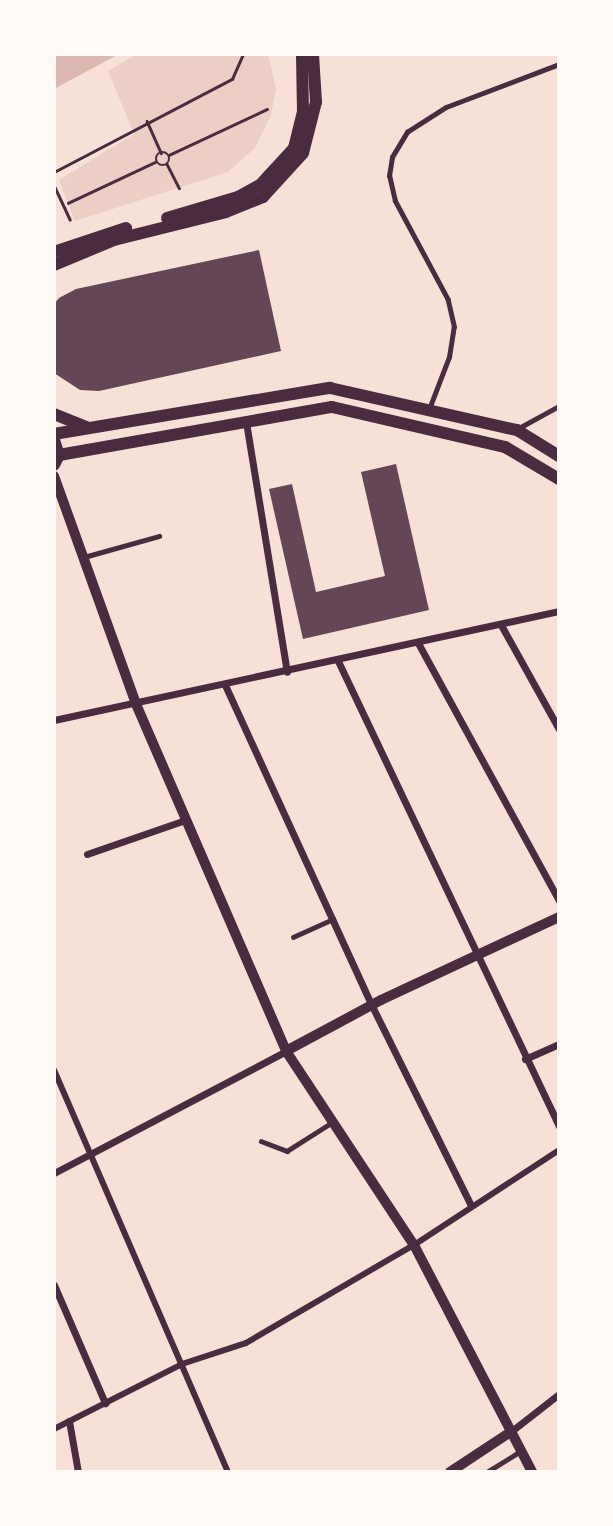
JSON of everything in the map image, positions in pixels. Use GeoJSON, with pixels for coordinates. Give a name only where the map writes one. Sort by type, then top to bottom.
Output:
{"type":"FeatureCollection","features":[{"type":"Feature","properties":{"kind":"main road"},"geometry":{"type":"LineString","coordinates":[[54,252],[82,240],[205,209],[260,185],[294,148],[303,113],[302,54]]}},
{"type":"Feature","properties":{"kind":"main road"},"geometry":{"type":"LineString","coordinates":[[54,265],[114,240],[226,212],[263,197],[303,153],[316,102],[313,54]]}},
{"type":"Feature","properties":{"kind":"main road"},"geometry":{"type":"LineString","coordinates":[[54,435],[330,388],[517,430],[558,456]]}},
{"type":"Feature","properties":{"kind":"main road"},"geometry":{"type":"LineString","coordinates":[[54,440],[57,460],[332,407],[505,447],[559,479]]}},
{"type":"Feature","properties":{"kind":"main road"},"geometry":{"type":"LineString","coordinates":[[54,414],[91,428]]}},
{"type":"Feature","properties":{"kind":"street"},"geometry":{"type":"LineString","coordinates":[[246,422],[287,672]]}},
{"type":"Feature","properties":{"kind":"street"},"geometry":{"type":"LineString","coordinates":[[54,476],[136,704],[286,1051],[414,1245],[509,1433],[532,1472]]}},
{"type":"Feature","properties":{"kind":"street"},"geometry":{"type":"LineString","coordinates":[[54,720],[338,661],[559,611]]}},
{"type":"Feature","properties":{"kind":"street"},"geometry":{"type":"LineString","coordinates":[[501,625],[555,715],[559,729]]}},
{"type":"Feature","properties":{"kind":"street"},"geometry":{"type":"LineString","coordinates":[[418,643],[559,901]]}},
{"type":"Feature","properties":{"kind":"street"},"geometry":{"type":"LineString","coordinates":[[338,661],[559,1126]]}},
{"type":"Feature","properties":{"kind":"street"},"geometry":{"type":"LineString","coordinates":[[225,685],[372,1006],[471,1205]]}},
{"type":"Feature","properties":{"kind":"street"},"geometry":{"type":"LineString","coordinates":[[87,854],[185,820]]}},
{"type":"Feature","properties":{"kind":"street"},"geometry":{"type":"LineString","coordinates":[[54,1173],[372,1006],[478,958],[559,917]]}},
{"type":"Feature","properties":{"kind":"street"},"geometry":{"type":"LineString","coordinates":[[525,1059],[559,1044]]}},
{"type":"Feature","properties":{"kind":"street"},"geometry":{"type":"LineString","coordinates":[[54,1070],[228,1472]]}},
{"type":"Feature","properties":{"kind":"street"},"geometry":{"type":"LineString","coordinates":[[54,1429],[182,1364],[246,1343],[414,1245],[471,1205],[559,1150]]}},
{"type":"Feature","properties":{"kind":"street"},"geometry":{"type":"LineString","coordinates":[[54,1285],[57,1299],[105,1403]]}},
{"type":"Feature","properties":{"kind":"street"},"geometry":{"type":"LineString","coordinates":[[450,1472],[509,1433],[559,1394]]}},
{"type":"Feature","properties":{"kind":"street"},"geometry":{"type":"LineString","coordinates":[[69,1421],[78,1472]]}},
{"type":"Feature","properties":{"kind":"lane"},"geometry":{"type":"LineString","coordinates":[[429,410],[449,357],[454,327],[448,300],[395,201],[389,176],[392,157],[407,132],[446,107],[559,64]]}},
{"type":"Feature","properties":{"kind":"lane"},"geometry":{"type":"LineString","coordinates":[[517,430],[559,405]]}},
{"type":"Feature","properties":{"kind":"lane"},"geometry":{"type":"LineString","coordinates":[[84,557],[159,536]]}},
{"type":"Feature","properties":{"kind":"lane"},"geometry":{"type":"LineString","coordinates":[[293,937],[334,919]]}},
{"type":"Feature","properties":{"kind":"lane"},"geometry":{"type":"LineString","coordinates":[[261,1141],[287,1152],[332,1123]]}},
{"type":"Feature","properties":{"kind":"lane"},"geometry":{"type":"LineString","coordinates":[[487,1472],[519,1451]]}},
{"type":"Feature","properties":{"kind":"path"},"geometry":{"type":"LineString","coordinates":[[54,172],[147,121],[232,79],[243,54]]}},
{"type":"Feature","properties":{"kind":"path"},"geometry":{"type":"LineString","coordinates":[[161,153],[169,155],[267,109]]}},
{"type":"Feature","properties":{"kind":"path"},"geometry":{"type":"LineString","coordinates":[[147,121],[161,153],[158,162],[167,164]]}},
{"type":"Feature","properties":{"kind":"path"},"geometry":{"type":"LineString","coordinates":[[169,155],[167,164],[178,188]]}},
{"type":"Feature","properties":{"kind":"path"},"geometry":{"type":"LineString","coordinates":[[68,203],[155,162]]}},
{"type":"Feature","properties":{"kind":"path"},"geometry":{"type":"LineString","coordinates":[[54,185],[70,220]]}},
{"type":"Feature","properties":{"kind":"shaded area"},"geometry":{"type":"Polygon","coordinates":[[[54,54],[119,54],[54,89],[54,54]]]}},
{"type":"Feature","properties":{"kind":"shaded area"},"geometry":{"type":"Polygon","coordinates":[[[137,54],[268,54],[276,89],[271,115],[255,148],[228,172],[75,221],[59,180],[134,134],[108,71],[137,54]]]}},
{"type":"Feature","properties":{"kind":"building"},"geometry":{"type":"Polygon","coordinates":[[[259,250],[281,351],[99,391],[80,390],[54,373],[54,304],[59,298],[76,289],[259,250]]]}},
{"type":"Feature","properties":{"kind":"building"},"geometry":{"type":"Polygon","coordinates":[[[396,464],[429,610],[303,639],[269,489],[292,484],[316,592],[385,576],[361,472],[396,464]]]}}]}
